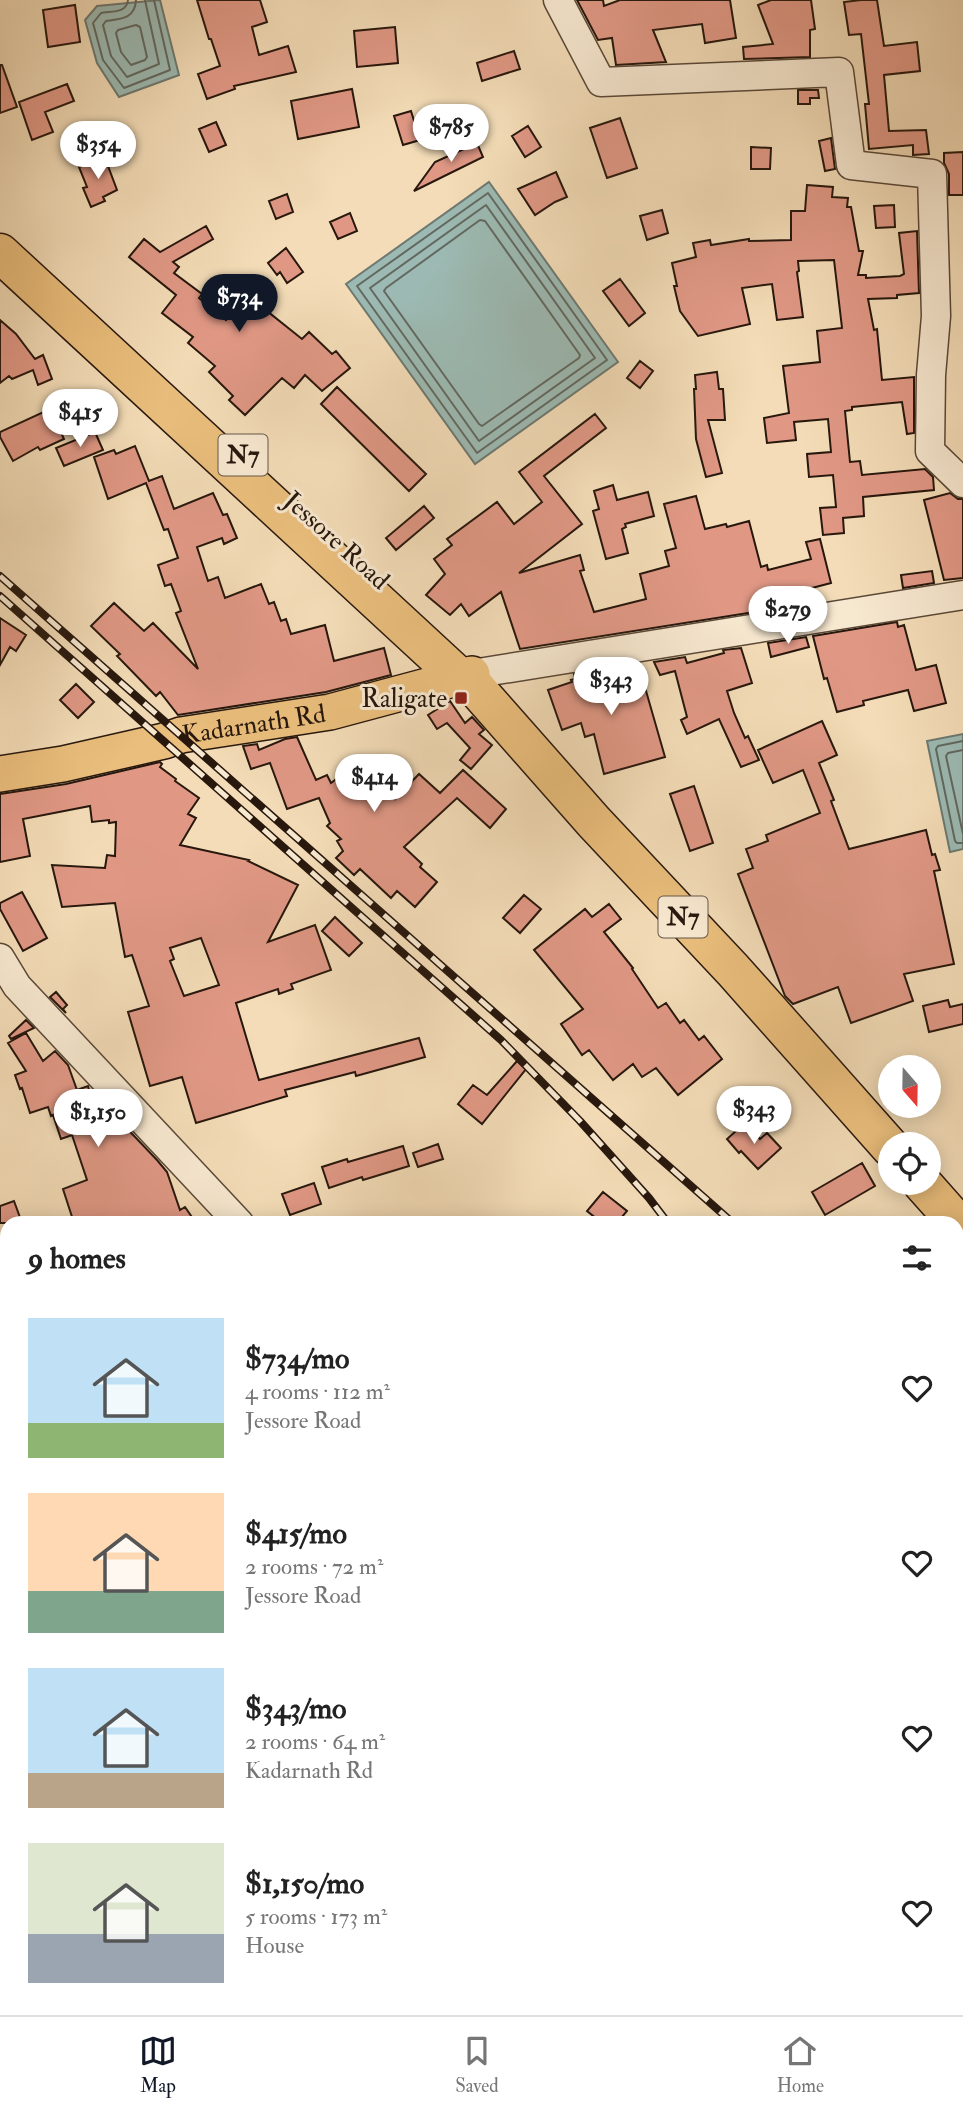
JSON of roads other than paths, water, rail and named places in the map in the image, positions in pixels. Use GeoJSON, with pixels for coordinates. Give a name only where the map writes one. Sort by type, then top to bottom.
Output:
{"type":"FeatureCollection","features":[{"type":"Feature","properties":{"kind":"highway","name":"Jessore Road"},"geometry":{"type":"LineString","coordinates":[[0,232],[412,608],[457,654],[469,679]]}},
{"type":"Feature","properties":{"kind":"highway","name":"Jessore Road"},"geometry":{"type":"LineString","coordinates":[[0,253],[469,679],[594,822],[733,970],[878,1133]]}},
{"type":"Feature","properties":{"kind":"highway"},"geometry":{"type":"LineString","coordinates":[[933,1195],[951,1216]]}},
{"type":"Feature","properties":{"kind":"main road","name":"Kadarnath Rd"},"geometry":{"type":"LineString","coordinates":[[0,774],[63,764],[181,735],[330,712],[469,679]]}},
{"type":"Feature","properties":{"kind":"street"},"geometry":{"type":"LineString","coordinates":[[558,0],[601,82],[839,72],[851,165],[932,174],[936,316],[931,375],[930,451],[963,483]]}},
{"type":"Feature","properties":{"kind":"street","name":"Kadarnath Rd"},"geometry":{"type":"LineString","coordinates":[[469,679],[963,595]]}},
{"type":"Feature","properties":{"kind":"street"},"geometry":{"type":"LineString","coordinates":[[0,958],[17,986],[232,1216]]}},
{"type":"Feature","properties":{"kind":"water"},"geometry":{"type":"Polygon","coordinates":[[[160,0],[179,75],[119,97],[97,63],[85,20],[97,6],[160,0]]]}},
{"type":"Feature","properties":{"kind":"water"},"geometry":{"type":"Polygon","coordinates":[[[489,182],[618,362],[475,464],[346,284],[489,182]]]}},
{"type":"Feature","properties":{"kind":"water"},"geometry":{"type":"Polygon","coordinates":[[[963,734],[963,849],[950,852],[927,741],[963,734]]]}},
{"type":"Feature","properties":{"kind":"railway"},"geometry":{"type":"LineString","coordinates":[[0,576],[725,1216]]}},
{"type":"Feature","properties":{"kind":"railway"},"geometry":{"type":"LineString","coordinates":[[0,596],[501,1040],[580,1121],[663,1216]]}},
{"type":"Feature","properties":{"kind":"place","name":"Raligate"},"geometry":{"type":"Point","coordinates":[461,698]}}]}
